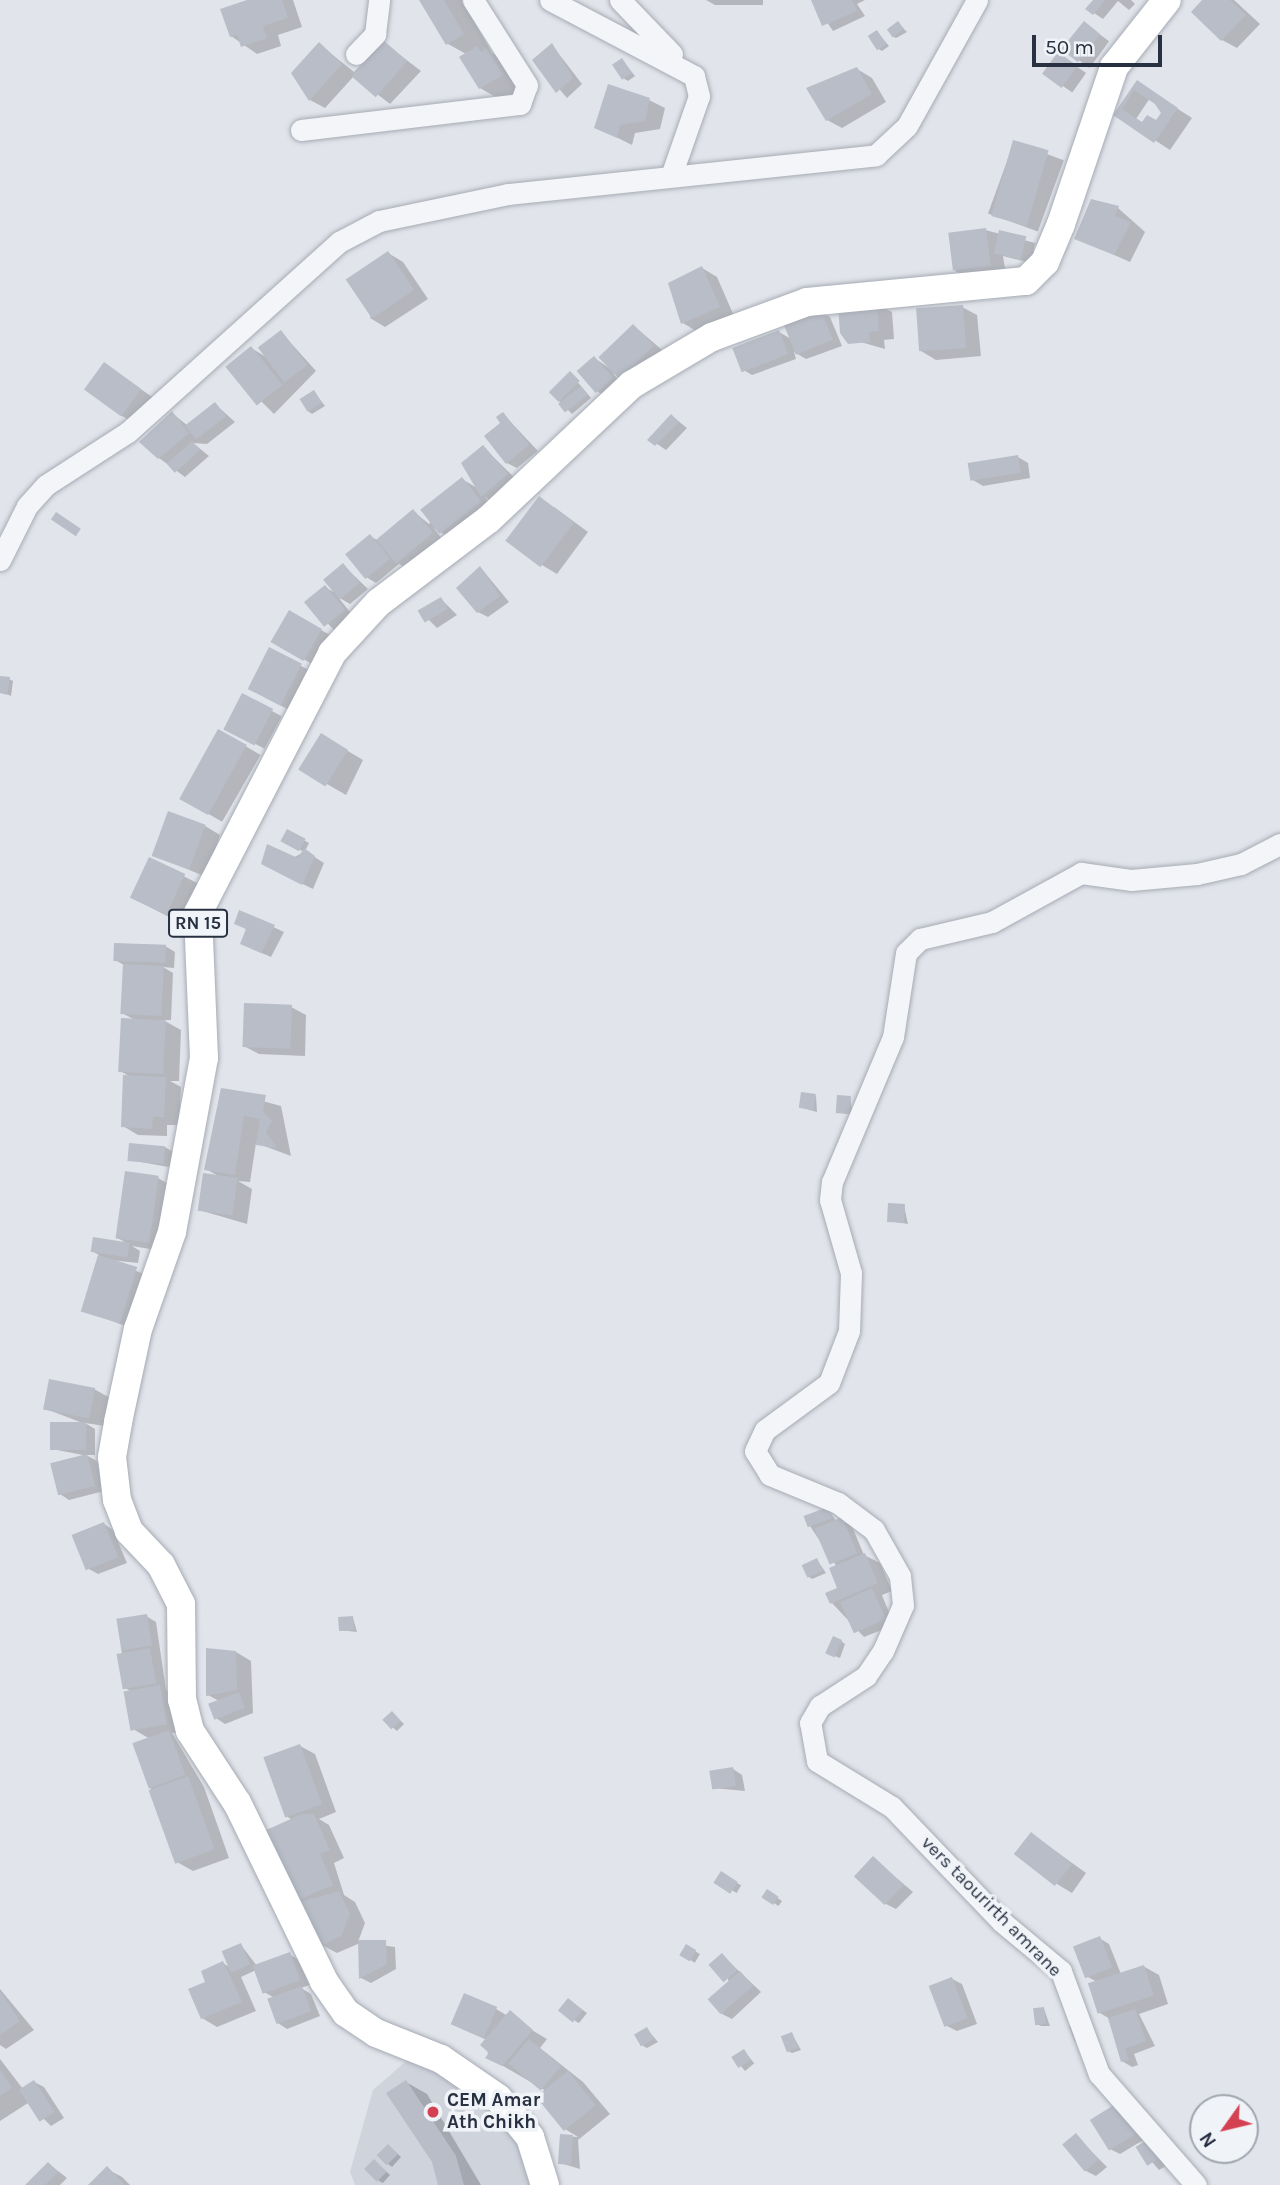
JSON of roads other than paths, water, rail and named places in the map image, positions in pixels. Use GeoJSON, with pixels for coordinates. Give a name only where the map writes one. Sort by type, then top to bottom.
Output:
{"type":"FeatureCollection","features":[{"type":"Feature","properties":{"kind":"main road","name":"RN 15"},"geometry":{"type":"LineString","coordinates":[[545,2185],[530,2137],[498,2098],[441,2059],[376,2034],[346,2013],[324,1981],[237,1803],[190,1731],[182,1700],[181,1604],[161,1564],[129,1531],[117,1500],[112,1457],[118,1422],[138,1329],[172,1232],[204,1058],[198,913],[332,653],[378,603],[489,519],[631,384],[712,337],[807,302],[1026,281],[1045,262],[1061,224],[1114,67],[1167,0]]}},
{"type":"Feature","properties":{"kind":"street"},"geometry":{"type":"LineString","coordinates":[[356,54],[375,34],[379,0]]}},
{"type":"Feature","properties":{"kind":"street"},"geometry":{"type":"LineString","coordinates":[[301,130],[520,104],[527,85],[473,0]]}},
{"type":"Feature","properties":{"kind":"street"},"geometry":{"type":"LineString","coordinates":[[550,0],[689,69]]}},
{"type":"Feature","properties":{"kind":"street"},"geometry":{"type":"LineString","coordinates":[[620,0],[689,69],[699,96],[672,173]]}},
{"type":"Feature","properties":{"kind":"street"},"geometry":{"type":"LineString","coordinates":[[0,559],[27,506],[46,485],[128,432],[339,242],[392,218],[672,173],[876,155],[907,127],[978,0]]}},
{"type":"Feature","properties":{"kind":"street","name":"vers taourirth amrane"},"geometry":{"type":"LineString","coordinates":[[1196,2185],[1098,2074],[1061,1971],[1001,1921],[892,1807],[817,1761],[810,1723],[820,1706],[866,1676],[883,1651],[903,1605],[900,1576],[894,1556],[866,1523],[838,1503],[770,1475],[755,1451],[765,1430],[829,1382],[849,1331],[851,1273],[830,1200],[832,1182],[893,1037],[906,953],[920,939],[992,922],[1081,873],[1131,880],[1196,874],[1241,864],[1280,844]]}},
{"type":"Feature","properties":{"kind":"place","name":"CEM Amar Ath Chikh"},"geometry":{"type":"Point","coordinates":[433,2112]}}]}
